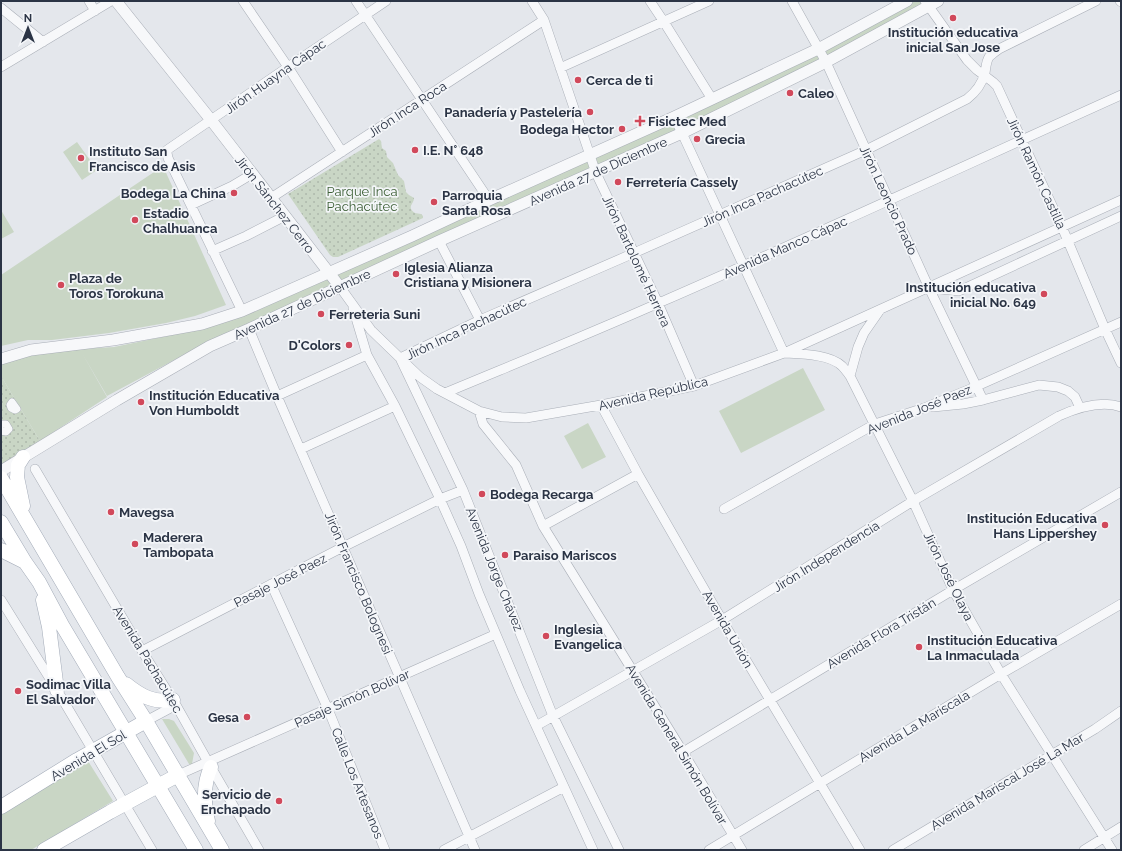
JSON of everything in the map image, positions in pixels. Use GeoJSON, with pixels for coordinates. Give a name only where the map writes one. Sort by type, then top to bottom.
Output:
{"type":"FeatureCollection","features":[{"type":"Feature","properties":{"kind":"main road"},"geometry":{"type":"LineString","coordinates":[[23,456],[18,465],[17,477],[22,503],[30,528]]}},
{"type":"Feature","properties":{"kind":"main road"},"geometry":{"type":"LineString","coordinates":[[1,478],[222,850]]}},
{"type":"Feature","properties":{"kind":"main road"},"geometry":{"type":"LineString","coordinates":[[1,522],[39,582],[62,625],[196,850]]}},
{"type":"Feature","properties":{"kind":"main road"},"geometry":{"type":"LineString","coordinates":[[1,550],[25,562]]}},
{"type":"Feature","properties":{"kind":"main road"},"geometry":{"type":"LineString","coordinates":[[39,582],[49,627],[57,690]]}},
{"type":"Feature","properties":{"kind":"main road"},"geometry":{"type":"LineString","coordinates":[[118,677],[132,689],[150,699],[175,703]]}},
{"type":"Feature","properties":{"kind":"main road","name":"Avenida El Sol"},"geometry":{"type":"LineString","coordinates":[[1,807],[92,751],[146,721]]}},
{"type":"Feature","properties":{"kind":"main road"},"geometry":{"type":"LineString","coordinates":[[209,764],[205,794],[206,809],[211,832]]}},
{"type":"Feature","properties":{"kind":"main road"},"geometry":{"type":"LineString","coordinates":[[44,850],[124,804],[178,776]]}},
{"type":"Feature","properties":{"kind":"street"},"geometry":{"type":"LineString","coordinates":[[89,1],[95,11]]}},
{"type":"Feature","properties":{"kind":"street"},"geometry":{"type":"LineString","coordinates":[[1,67],[111,1]]}},
{"type":"Feature","properties":{"kind":"street","name":"Jirón Sánchez Cerro"},"geometry":{"type":"LineString","coordinates":[[116,1],[211,120],[340,287]]}},
{"type":"Feature","properties":{"kind":"street"},"geometry":{"type":"LineString","coordinates":[[243,1],[288,67],[342,152]]}},
{"type":"Feature","properties":{"kind":"street"},"geometry":{"type":"LineString","coordinates":[[356,1],[488,200]]}},
{"type":"Feature","properties":{"kind":"street","name":"Jirón Huayna Cápac"},"geometry":{"type":"LineString","coordinates":[[190,205],[168,158],[167,150],[386,1]]}},
{"type":"Feature","properties":{"kind":"street","name":"Jirón Bartolomé Herrera"},"geometry":{"type":"LineString","coordinates":[[532,1],[544,20],[596,173],[658,303],[694,386]]}},
{"type":"Feature","properties":{"kind":"street"},"geometry":{"type":"LineString","coordinates":[[650,1],[712,99]]}},
{"type":"Feature","properties":{"kind":"street"},"geometry":{"type":"LineString","coordinates":[[560,68],[709,1]]}},
{"type":"Feature","properties":{"kind":"street","name":"Jirón Leoncio Prado"},"geometry":{"type":"LineString","coordinates":[[792,1],[826,62],[982,400]]}},
{"type":"Feature","properties":{"kind":"street","name":"Avenida 27 de Diciembre"},"geometry":{"type":"LineString","coordinates":[[1,359],[31,350],[113,340],[202,324],[242,311],[412,236],[488,200],[674,117],[818,49],[907,1]]}},
{"type":"Feature","properties":{"kind":"street","name":"Jirón Inca Pachacútec"},"geometry":{"type":"LineString","coordinates":[[400,358],[480,320],[866,150],[967,99],[974,94],[978,88],[984,76],[986,65],[990,58],[999,49],[1096,1]]}},
{"type":"Feature","properties":{"kind":"street","name":"Avenida 27 de Diciembre"},"geometry":{"type":"LineString","coordinates":[[1,470],[210,346],[439,241],[682,134],[826,62],[930,3]]}},
{"type":"Feature","properties":{"kind":"street","name":"Jirón Ramón Castilla"},"geometry":{"type":"LineString","coordinates":[[930,3],[967,60],[997,86],[1062,227],[1121,363]]}},
{"type":"Feature","properties":{"kind":"street"},"geometry":{"type":"LineString","coordinates":[[1,8],[43,42]]}},
{"type":"Feature","properties":{"kind":"street","name":"Jirón Inca Roca"},"geometry":{"type":"LineString","coordinates":[[271,198],[544,20]]}},
{"type":"Feature","properties":{"kind":"street"},"geometry":{"type":"LineString","coordinates":[[755,79],[762,94]]}},
{"type":"Feature","properties":{"kind":"street","name":"Avenida Manco Cápac"},"geometry":{"type":"LineString","coordinates":[[445,393],[744,266],[1121,95]]}},
{"type":"Feature","properties":{"kind":"street"},"geometry":{"type":"LineString","coordinates":[[674,117],[784,353]]}},
{"type":"Feature","properties":{"kind":"street"},"geometry":{"type":"LineString","coordinates":[[242,311],[190,205],[232,186],[252,174]]}},
{"type":"Feature","properties":{"kind":"street","name":"Avenida República"},"geometry":{"type":"LineString","coordinates":[[400,358],[420,377],[437,389],[479,411],[502,417],[526,418],[601,405],[694,386],[784,353],[1121,200]]}},
{"type":"Feature","properties":{"kind":"street"},"geometry":{"type":"LineString","coordinates":[[212,250],[246,236],[285,216]]}},
{"type":"Feature","properties":{"kind":"street","name":"Avenida República"},"geometry":{"type":"LineString","coordinates":[[929,288],[959,291],[1121,216]]}},
{"type":"Feature","properties":{"kind":"street"},"geometry":{"type":"LineString","coordinates":[[439,241],[480,320]]}},
{"type":"Feature","properties":{"kind":"street","name":"Avenida Jorge Chávez"},"geometry":{"type":"LineString","coordinates":[[340,287],[371,330],[400,358],[463,490],[553,716],[619,850]]}},
{"type":"Feature","properties":{"kind":"street","name":"Avenida Jorge Chávez"},"geometry":{"type":"LineString","coordinates":[[350,301],[367,355],[395,406],[440,499],[461,546],[520,691],[593,850]]}},
{"type":"Feature","properties":{"kind":"street"},"geometry":{"type":"LineString","coordinates":[[850,376],[858,347],[864,333],[880,310]]}},
{"type":"Feature","properties":{"kind":"street","name":"Avenida José Paez"},"geometry":{"type":"LineString","coordinates":[[724,509],[875,424],[924,408],[976,387],[1121,322]]}},
{"type":"Feature","properties":{"kind":"street","name":"Jirón Francisco Bolognesi"},"geometry":{"type":"LineString","coordinates":[[249,329],[475,850]]}},
{"type":"Feature","properties":{"kind":"street","name":"Jirón José Olaya"},"geometry":{"type":"LineString","coordinates":[[784,353],[824,357],[841,365],[850,376],[913,502],[953,590],[1001,674],[1112,850]]}},
{"type":"Feature","properties":{"kind":"street"},"geometry":{"type":"LineString","coordinates":[[278,396],[367,355]]}},
{"type":"Feature","properties":{"kind":"street"},"geometry":{"type":"LineString","coordinates":[[924,408],[963,404],[1039,385],[1058,387],[1068,391],[1075,397],[1080,408]]}},
{"type":"Feature","properties":{"kind":"street","name":"Jirón Independencia"},"geometry":{"type":"LineString","coordinates":[[536,726],[722,620],[913,502],[1059,416],[1090,406],[1104,404],[1121,407]]}},
{"type":"Feature","properties":{"kind":"street","name":"Avenida Unión"},"geometry":{"type":"LineString","coordinates":[[601,405],[638,474],[722,620],[860,850]]}},
{"type":"Feature","properties":{"kind":"street"},"geometry":{"type":"LineString","coordinates":[[300,449],[395,406]]}},
{"type":"Feature","properties":{"kind":"street","name":"Avenida General Simón Bolívar"},"geometry":{"type":"LineString","coordinates":[[479,411],[483,424],[516,465],[543,526],[742,850]]}},
{"type":"Feature","properties":{"kind":"street"},"geometry":{"type":"LineString","coordinates":[[1,425],[6,424],[9,429],[6,432],[1,431]]}},
{"type":"Feature","properties":{"kind":"street","name":"Avenida Pachacútec"},"geometry":{"type":"LineString","coordinates":[[35,469],[142,651],[175,703],[259,850]]}},
{"type":"Feature","properties":{"kind":"street"},"geometry":{"type":"LineString","coordinates":[[543,526],[638,474]]}},
{"type":"Feature","properties":{"kind":"street","name":"Pasaje José Paez"},"geometry":{"type":"LineString","coordinates":[[142,651],[343,547],[440,499],[463,490]]}},
{"type":"Feature","properties":{"kind":"street","name":"Avenida Flora Tristán"},"geometry":{"type":"LineString","coordinates":[[683,752],[953,590],[1121,492]]}},
{"type":"Feature","properties":{"kind":"street","name":"Calle Los Artesanos"},"geometry":{"type":"LineString","coordinates":[[271,584],[328,709],[385,850]]}},
{"type":"Feature","properties":{"kind":"street"},"geometry":{"type":"LineString","coordinates":[[1,600],[57,690],[152,850]]}},
{"type":"Feature","properties":{"kind":"street","name":"Avenida La Mariscala"},"geometry":{"type":"LineString","coordinates":[[709,850],[820,782],[1121,604]]}},
{"type":"Feature","properties":{"kind":"street","name":"Pasaje Simón Bolívar"},"geometry":{"type":"LineString","coordinates":[[209,764],[496,634]]}},
{"type":"Feature","properties":{"kind":"street","name":"Avenida El Sol"},"geometry":{"type":"LineString","coordinates":[[146,721],[175,703]]}},
{"type":"Feature","properties":{"kind":"street","name":"Avenida Mariscal José La Mar"},"geometry":{"type":"LineString","coordinates":[[893,850],[1095,729],[1121,711]]}},
{"type":"Feature","properties":{"kind":"street"},"geometry":{"type":"LineString","coordinates":[[178,776],[209,764]]}},
{"type":"Feature","properties":{"kind":"street"},"geometry":{"type":"LineString","coordinates":[[444,850],[564,787]]}},
{"type":"Feature","properties":{"kind":"street"},"geometry":{"type":"LineString","coordinates":[[1084,850],[1121,827]]}},
{"type":"Feature","properties":{"kind":"green space"},"geometry":{"type":"Polygon","coordinates":[[[911,1],[922,1],[925,6],[827,59],[823,49],[911,1]]]}},
{"type":"Feature","properties":{"kind":"green space"},"geometry":{"type":"Polygon","coordinates":[[[817,52],[822,63],[598,169],[594,157],[817,52]]]}},
{"type":"Feature","properties":{"kind":"green space","name":"Parque Inca Pachacútec"},"geometry":{"type":"Polygon","coordinates":[[[379,139],[381,141],[382,148],[386,151],[387,157],[393,163],[398,175],[404,181],[406,192],[414,198],[411,206],[412,211],[421,214],[423,218],[338,257],[333,257],[330,255],[288,194],[379,139]]]}},
{"type":"Feature","properties":{"kind":"green space"},"geometry":{"type":"Polygon","coordinates":[[[77,142],[97,170],[82,180],[63,152],[77,142]]]}},
{"type":"Feature","properties":{"kind":"green space"},"geometry":{"type":"Polygon","coordinates":[[[587,159],[591,171],[340,284],[334,274],[587,159]]]}},
{"type":"Feature","properties":{"kind":"green space","name":"Estadio Chalhuanca"},"geometry":{"type":"Polygon","coordinates":[[[163,166],[226,305],[195,316],[166,323],[109,333],[52,340],[28,340],[1,346],[1,275],[163,166]]]}},
{"type":"Feature","properties":{"kind":"green space"},"geometry":{"type":"Polygon","coordinates":[[[1,210],[14,232],[1,239],[1,210]]]}},
{"type":"Feature","properties":{"kind":"green space"},"geometry":{"type":"Polygon","coordinates":[[[328,276],[336,287],[204,344],[107,396],[82,353],[107,397],[40,441],[1,376],[1,362],[13,358],[80,349],[114,347],[201,329],[328,276]]]}},
{"type":"Feature","properties":{"kind":"green space"},"geometry":{"type":"Polygon","coordinates":[[[803,368],[825,410],[741,453],[719,411],[803,368]]]}},
{"type":"Feature","properties":{"kind":"green space"},"geometry":{"type":"Polygon","coordinates":[[[1,376],[40,441],[1,465],[1,376]]]}},
{"type":"Feature","properties":{"kind":"green space"},"geometry":{"type":"Polygon","coordinates":[[[588,423],[606,457],[582,469],[564,436],[588,423]]]}},
{"type":"Feature","properties":{"kind":"green space"},"geometry":{"type":"Polygon","coordinates":[[[162,719],[174,721],[194,753],[192,764],[189,764],[162,719]]]}},
{"type":"Feature","properties":{"kind":"green space"},"geometry":{"type":"Polygon","coordinates":[[[88,761],[113,801],[31,850],[1,850],[1,813],[88,761]]]}},
{"type":"Feature","properties":{"kind":"place","name":"Institución educativa inicial San Jose"},"geometry":{"type":"Point","coordinates":[953,18]}},
{"type":"Feature","properties":{"kind":"place","name":"Cerca de ti"},"geometry":{"type":"Point","coordinates":[578,80]}},
{"type":"Feature","properties":{"kind":"place","name":"Caleo"},"geometry":{"type":"Point","coordinates":[790,93]}},
{"type":"Feature","properties":{"kind":"place","name":"Panadería y Pastelería"},"geometry":{"type":"Point","coordinates":[590,112]}},
{"type":"Feature","properties":{"kind":"place","name":"Fisictec Med"},"geometry":{"type":"Point","coordinates":[640,121]}},
{"type":"Feature","properties":{"kind":"place","name":"Bodega Hector"},"geometry":{"type":"Point","coordinates":[622,129]}},
{"type":"Feature","properties":{"kind":"place","name":"Grecia"},"geometry":{"type":"Point","coordinates":[697,139]}},
{"type":"Feature","properties":{"kind":"place","name":"I.E. N° 648"},"geometry":{"type":"Point","coordinates":[415,150]}},
{"type":"Feature","properties":{"kind":"place","name":"Instituto San Francisco de Asis"},"geometry":{"type":"Point","coordinates":[81,158]}},
{"type":"Feature","properties":{"kind":"place","name":"Ferretería Cassely"},"geometry":{"type":"Point","coordinates":[618,182]}},
{"type":"Feature","properties":{"kind":"place","name":"Bodega La China"},"geometry":{"type":"Point","coordinates":[234,193]}},
{"type":"Feature","properties":{"kind":"place","name":"Parroquia Santa Rosa"},"geometry":{"type":"Point","coordinates":[434,202]}},
{"type":"Feature","properties":{"kind":"place","name":"Estadio Chalhuanca"},"geometry":{"type":"Point","coordinates":[135,220]}},
{"type":"Feature","properties":{"kind":"place","name":"Iglesia Alianza Cristiana y Misionera"},"geometry":{"type":"Point","coordinates":[396,274]}},
{"type":"Feature","properties":{"kind":"place","name":"Plaza de Toros Torokuna"},"geometry":{"type":"Point","coordinates":[61,285]}},
{"type":"Feature","properties":{"kind":"place","name":"Institución educativa inicial No. 649"},"geometry":{"type":"Point","coordinates":[1044,294]}},
{"type":"Feature","properties":{"kind":"place","name":"Ferreteria Suni"},"geometry":{"type":"Point","coordinates":[321,314]}},
{"type":"Feature","properties":{"kind":"place","name":"D'Colors"},"geometry":{"type":"Point","coordinates":[349,345]}},
{"type":"Feature","properties":{"kind":"place","name":"Institución Educativa Von Humboldt"},"geometry":{"type":"Point","coordinates":[141,402]}},
{"type":"Feature","properties":{"kind":"place","name":"Bodega Recarga"},"geometry":{"type":"Point","coordinates":[482,494]}},
{"type":"Feature","properties":{"kind":"place","name":"Mavegsa"},"geometry":{"type":"Point","coordinates":[111,512]}},
{"type":"Feature","properties":{"kind":"place","name":"Institución Educativa Hans Lippershey"},"geometry":{"type":"Point","coordinates":[1105,525]}},
{"type":"Feature","properties":{"kind":"place","name":"Maderera Tambopata"},"geometry":{"type":"Point","coordinates":[135,544]}},
{"type":"Feature","properties":{"kind":"place","name":"Paraiso Mariscos"},"geometry":{"type":"Point","coordinates":[505,555]}},
{"type":"Feature","properties":{"kind":"place","name":"Inglesia Evangelica"},"geometry":{"type":"Point","coordinates":[546,636]}},
{"type":"Feature","properties":{"kind":"place","name":"Institución Educativa La Inmaculada"},"geometry":{"type":"Point","coordinates":[919,647]}},
{"type":"Feature","properties":{"kind":"place","name":"Sodimac Villa El Salvador"},"geometry":{"type":"Point","coordinates":[18,691]}},
{"type":"Feature","properties":{"kind":"place","name":"Gesa"},"geometry":{"type":"Point","coordinates":[247,717]}},
{"type":"Feature","properties":{"kind":"place","name":"Servicio de Enchapado"},"geometry":{"type":"Point","coordinates":[279,801]}}]}
